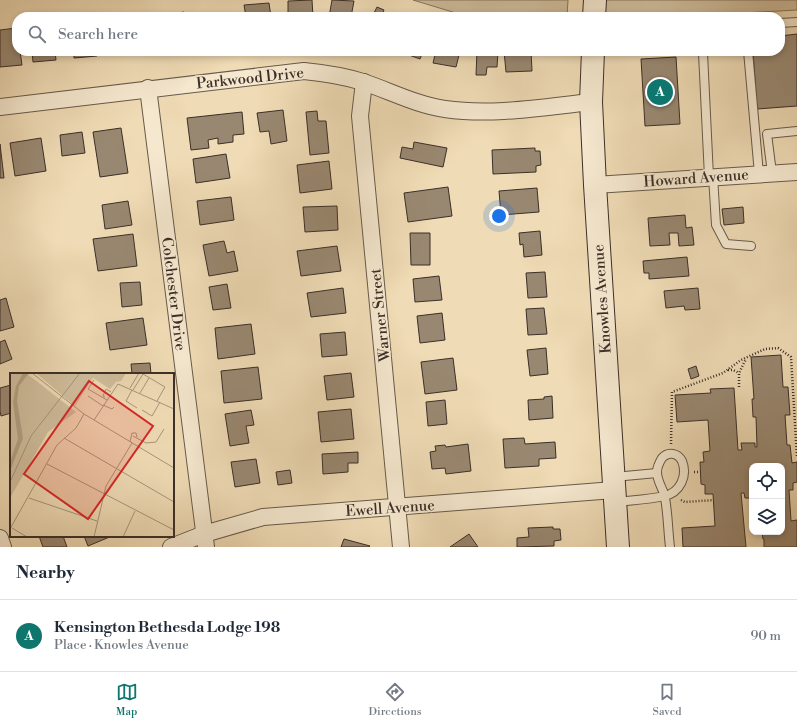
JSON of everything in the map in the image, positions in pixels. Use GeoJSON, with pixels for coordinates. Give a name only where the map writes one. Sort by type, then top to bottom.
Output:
{"type":"FeatureCollection","features":[{"type":"Feature","properties":{"kind":"main road"},"geometry":{"type":"LineString","coordinates":[[594,12],[595,0]]}},
{"type":"Feature","properties":{"kind":"main road","name":"Knowles Avenue"},"geometry":{"type":"LineString","coordinates":[[593,56],[591,102],[595,185],[618,547]]}},
{"type":"Feature","properties":{"kind":"street","name":"Parkwood Drive"},"geometry":{"type":"LineString","coordinates":[[0,107],[148,88],[304,71],[337,75],[364,82],[414,101],[443,109],[471,112],[536,108],[591,102]]}},
{"type":"Feature","properties":{"kind":"street","name":"Warner Street"},"geometry":{"type":"LineString","coordinates":[[364,82],[360,116],[401,547]]}},
{"type":"Feature","properties":{"kind":"street","name":"Colchester Drive"},"geometry":{"type":"LineString","coordinates":[[148,88],[205,540]]}},
{"type":"Feature","properties":{"kind":"street","name":"Howard Avenue"},"geometry":{"type":"LineString","coordinates":[[595,185],[797,172]]}},
{"type":"Feature","properties":{"kind":"street","name":"Ewell Avenue"},"geometry":{"type":"LineString","coordinates":[[171,547],[205,540],[262,517],[614,490]]}},
{"type":"Feature","properties":{"kind":"street"},"geometry":{"type":"LineString","coordinates":[[0,538],[3,547]]}},
{"type":"Feature","properties":{"kind":"lane"},"geometry":{"type":"LineString","coordinates":[[785,23],[797,22]]}},
{"type":"Feature","properties":{"kind":"lane"},"geometry":{"type":"LineString","coordinates":[[703,56],[711,177],[716,225],[726,244],[751,246]]}},
{"type":"Feature","properties":{"kind":"lane"},"geometry":{"type":"LineString","coordinates":[[749,56],[766,173]]}},
{"type":"Feature","properties":{"kind":"lane"},"geometry":{"type":"LineString","coordinates":[[766,173],[767,134],[797,130]]}},
{"type":"Feature","properties":{"kind":"lane"},"geometry":{"type":"LineString","coordinates":[[614,490],[665,496],[678,488],[684,478],[684,469],[680,457],[674,454],[664,456],[658,464],[657,473],[660,486],[665,496],[670,547]]}},
{"type":"Feature","properties":{"kind":"lane"},"geometry":{"type":"LineString","coordinates":[[614,490],[657,473]]}},
{"type":"Feature","properties":{"kind":"path"},"geometry":{"type":"LineString","coordinates":[[670,444],[672,392],[724,373],[741,360],[765,348],[778,348],[791,357],[797,457]]}},
{"type":"Feature","properties":{"kind":"path"},"geometry":{"type":"LineString","coordinates":[[740,387],[739,374],[746,358]]}},
{"type":"Feature","properties":{"kind":"path"},"geometry":{"type":"LineString","coordinates":[[727,370],[733,370],[739,374]]}},
{"type":"Feature","properties":{"kind":"path"},"geometry":{"type":"LineString","coordinates":[[694,472],[701,472]]}},
{"type":"Feature","properties":{"kind":"path"},"geometry":{"type":"LineString","coordinates":[[681,500],[685,502],[714,500]]}},
{"type":"Feature","properties":{"kind":"shaded area"},"geometry":{"type":"Polygon","coordinates":[[[413,0],[568,0],[567,12],[453,12],[413,0]]]}},
{"type":"Feature","properties":{"kind":"shaded area"},"geometry":{"type":"Polygon","coordinates":[[[600,0],[797,0],[797,10],[761,12],[599,12],[600,0]]]}},
{"type":"Feature","properties":{"kind":"building"},"geometry":{"type":"Polygon","coordinates":[[[312,0],[313,12],[288,12],[288,1],[312,0]]]}},
{"type":"Feature","properties":{"kind":"building"},"geometry":{"type":"Polygon","coordinates":[[[332,0],[354,1],[352,12],[330,12],[332,0]]]}},
{"type":"Feature","properties":{"kind":"building"},"geometry":{"type":"Polygon","coordinates":[[[269,3],[270,12],[245,12],[244,5],[269,3]]]}},
{"type":"Feature","properties":{"kind":"building"},"geometry":{"type":"Polygon","coordinates":[[[377,7],[384,10],[383,12],[374,12],[377,7]]]}},
{"type":"Feature","properties":{"kind":"building"},"geometry":{"type":"Polygon","coordinates":[[[12,29],[12,56],[21,56],[22,65],[0,67],[0,30],[12,29]]]}},
{"type":"Feature","properties":{"kind":"building"},"geometry":{"type":"Polygon","coordinates":[[[797,34],[797,106],[757,109],[753,56],[785,56],[785,35],[797,34]]]}},
{"type":"Feature","properties":{"kind":"building"},"geometry":{"type":"Polygon","coordinates":[[[32,56],[56,56],[56,60],[33,62],[32,56]]]}},
{"type":"Feature","properties":{"kind":"building"},"geometry":{"type":"Polygon","coordinates":[[[74,56],[97,56],[74,58],[74,56]]]}},
{"type":"Feature","properties":{"kind":"building"},"geometry":{"type":"Polygon","coordinates":[[[412,56],[421,56],[420,59],[412,56]]]}},
{"type":"Feature","properties":{"kind":"building"},"geometry":{"type":"Polygon","coordinates":[[[435,56],[459,56],[456,67],[433,63],[435,56]]]}},
{"type":"Feature","properties":{"kind":"building"},"geometry":{"type":"Polygon","coordinates":[[[477,56],[498,56],[497,67],[487,67],[486,75],[476,75],[477,56]]]}},
{"type":"Feature","properties":{"kind":"building"},"geometry":{"type":"Polygon","coordinates":[[[504,56],[531,56],[532,71],[506,72],[504,56]]]}},
{"type":"Feature","properties":{"kind":"building"},"geometry":{"type":"Polygon","coordinates":[[[676,57],[680,124],[645,126],[641,59],[676,57]]]}},
{"type":"Feature","properties":{"kind":"building"},"geometry":{"type":"Polygon","coordinates":[[[283,110],[287,141],[271,144],[269,131],[260,132],[257,113],[283,110]]]}},
{"type":"Feature","properties":{"kind":"building"},"geometry":{"type":"Polygon","coordinates":[[[317,111],[318,121],[326,121],[329,153],[310,155],[306,112],[317,111]]]}},
{"type":"Feature","properties":{"kind":"building"},"geometry":{"type":"Polygon","coordinates":[[[242,112],[244,134],[233,135],[233,142],[218,144],[218,138],[208,140],[209,148],[191,150],[187,118],[242,112]]]}},
{"type":"Feature","properties":{"kind":"building"},"geometry":{"type":"Polygon","coordinates":[[[121,128],[128,173],[100,177],[93,132],[121,128]]]}},
{"type":"Feature","properties":{"kind":"building"},"geometry":{"type":"Polygon","coordinates":[[[82,132],[85,153],[62,156],[60,135],[82,132]]]}},
{"type":"Feature","properties":{"kind":"building"},"geometry":{"type":"Polygon","coordinates":[[[41,138],[46,171],[15,176],[10,143],[41,138]]]}},
{"type":"Feature","properties":{"kind":"building"},"geometry":{"type":"Polygon","coordinates":[[[414,142],[447,148],[443,167],[400,158],[402,147],[413,149],[414,142]]]}},
{"type":"Feature","properties":{"kind":"building"},"geometry":{"type":"Polygon","coordinates":[[[0,144],[4,178],[0,178],[0,144]]]}},
{"type":"Feature","properties":{"kind":"building"},"geometry":{"type":"Polygon","coordinates":[[[535,148],[535,151],[540,151],[541,165],[536,166],[536,172],[493,174],[492,150],[535,148]]]}},
{"type":"Feature","properties":{"kind":"building"},"geometry":{"type":"Polygon","coordinates":[[[226,154],[230,178],[196,183],[193,159],[226,154]]]}},
{"type":"Feature","properties":{"kind":"building"},"geometry":{"type":"Polygon","coordinates":[[[329,161],[332,189],[300,193],[297,165],[329,161]]]}},
{"type":"Feature","properties":{"kind":"building"},"geometry":{"type":"Polygon","coordinates":[[[448,187],[452,216],[408,222],[404,193],[448,187]]]}},
{"type":"Feature","properties":{"kind":"building"},"geometry":{"type":"Polygon","coordinates":[[[537,188],[539,212],[501,215],[499,191],[537,188]]]}},
{"type":"Feature","properties":{"kind":"building"},"geometry":{"type":"Polygon","coordinates":[[[231,197],[234,220],[200,225],[197,201],[231,197]]]}},
{"type":"Feature","properties":{"kind":"building"},"geometry":{"type":"Polygon","coordinates":[[[128,201],[132,225],[105,229],[102,205],[128,201]]]}},
{"type":"Feature","properties":{"kind":"building"},"geometry":{"type":"Polygon","coordinates":[[[337,206],[338,230],[305,232],[303,207],[337,206]]]}},
{"type":"Feature","properties":{"kind":"building"},"geometry":{"type":"Polygon","coordinates":[[[743,207],[744,223],[724,225],[722,209],[743,207]]]}},
{"type":"Feature","properties":{"kind":"building"},"geometry":{"type":"Polygon","coordinates":[[[685,215],[686,228],[692,227],[694,245],[679,246],[678,233],[669,233],[670,245],[650,246],[648,218],[685,215]]]}},
{"type":"Feature","properties":{"kind":"building"},"geometry":{"type":"Polygon","coordinates":[[[540,231],[542,255],[524,257],[523,244],[520,245],[519,233],[540,231]]]}},
{"type":"Feature","properties":{"kind":"building"},"geometry":{"type":"Polygon","coordinates":[[[410,233],[430,233],[430,265],[411,265],[410,233]]]}},
{"type":"Feature","properties":{"kind":"building"},"geometry":{"type":"Polygon","coordinates":[[[133,234],[137,266],[98,271],[93,239],[133,234]]]}},
{"type":"Feature","properties":{"kind":"building"},"geometry":{"type":"Polygon","coordinates":[[[224,241],[227,253],[234,251],[238,271],[209,276],[203,245],[224,241]]]}},
{"type":"Feature","properties":{"kind":"building"},"geometry":{"type":"Polygon","coordinates":[[[337,246],[341,271],[301,276],[297,251],[337,246]]]}},
{"type":"Feature","properties":{"kind":"building"},"geometry":{"type":"Polygon","coordinates":[[[687,257],[689,276],[649,279],[649,273],[644,273],[643,261],[687,257]]]}},
{"type":"Feature","properties":{"kind":"building"},"geometry":{"type":"Polygon","coordinates":[[[545,272],[547,297],[528,298],[526,273],[545,272]]]}},
{"type":"Feature","properties":{"kind":"building"},"geometry":{"type":"Polygon","coordinates":[[[439,276],[442,300],[415,302],[413,279],[439,276]]]}},
{"type":"Feature","properties":{"kind":"building"},"geometry":{"type":"Polygon","coordinates":[[[140,282],[142,305],[122,307],[120,283],[140,282]]]}},
{"type":"Feature","properties":{"kind":"building"},"geometry":{"type":"Polygon","coordinates":[[[227,284],[231,308],[213,310],[209,287],[227,284]]]}},
{"type":"Feature","properties":{"kind":"building"},"geometry":{"type":"Polygon","coordinates":[[[343,288],[346,313],[311,317],[307,293],[343,288]]]}},
{"type":"Feature","properties":{"kind":"building"},"geometry":{"type":"Polygon","coordinates":[[[698,288],[700,309],[685,310],[684,306],[666,308],[664,291],[698,288]]]}},
{"type":"Feature","properties":{"kind":"building"},"geometry":{"type":"Polygon","coordinates":[[[6,298],[14,327],[0,331],[0,300],[6,298]]]}},
{"type":"Feature","properties":{"kind":"building"},"geometry":{"type":"Polygon","coordinates":[[[544,308],[547,334],[528,335],[526,309],[544,308]]]}},
{"type":"Feature","properties":{"kind":"building"},"geometry":{"type":"Polygon","coordinates":[[[442,313],[445,340],[420,343],[417,316],[442,313]]]}},
{"type":"Feature","properties":{"kind":"building"},"geometry":{"type":"Polygon","coordinates":[[[143,318],[147,345],[110,350],[106,323],[143,318]]]}},
{"type":"Feature","properties":{"kind":"building"},"geometry":{"type":"Polygon","coordinates":[[[251,324],[255,354],[218,359],[215,328],[251,324]]]}},
{"type":"Feature","properties":{"kind":"building"},"geometry":{"type":"Polygon","coordinates":[[[345,332],[347,355],[322,357],[320,334],[345,332]]]}},
{"type":"Feature","properties":{"kind":"building"},"geometry":{"type":"Polygon","coordinates":[[[5,340],[12,359],[0,364],[0,342],[5,340]]]}},
{"type":"Feature","properties":{"kind":"building"},"geometry":{"type":"Polygon","coordinates":[[[546,348],[548,374],[530,376],[527,350],[546,348]]]}},
{"type":"Feature","properties":{"kind":"building"},"geometry":{"type":"Polygon","coordinates":[[[781,355],[783,387],[788,387],[790,415],[785,415],[787,445],[790,445],[792,463],[797,462],[797,482],[793,483],[793,490],[789,490],[791,521],[797,520],[797,547],[764,547],[762,535],[785,535],[785,463],[749,463],[749,498],[745,498],[744,493],[741,493],[746,547],[683,547],[682,528],[715,526],[713,494],[705,494],[705,485],[701,484],[700,462],[704,462],[703,452],[710,451],[708,420],[677,422],[675,395],[711,393],[710,389],[734,388],[738,450],[742,450],[741,443],[755,443],[755,447],[757,447],[756,417],[753,417],[752,399],[754,399],[751,357],[781,355]]]}},
{"type":"Feature","properties":{"kind":"building"},"geometry":{"type":"Polygon","coordinates":[[[453,358],[457,390],[425,394],[421,362],[453,358]]]}},
{"type":"Feature","properties":{"kind":"building"},"geometry":{"type":"Polygon","coordinates":[[[150,363],[151,373],[132,373],[131,364],[150,363]]]}},
{"type":"Feature","properties":{"kind":"building"},"geometry":{"type":"Polygon","coordinates":[[[696,366],[699,376],[691,379],[688,369],[696,366]]]}},
{"type":"Feature","properties":{"kind":"building"},"geometry":{"type":"Polygon","coordinates":[[[258,367],[262,399],[224,403],[221,371],[258,367]]]}},
{"type":"Feature","properties":{"kind":"building"},"geometry":{"type":"Polygon","coordinates":[[[351,373],[354,397],[327,400],[324,376],[351,373]]]}},
{"type":"Feature","properties":{"kind":"building"},"geometry":{"type":"Polygon","coordinates":[[[10,385],[10,413],[1,416],[0,411],[0,388],[10,385]]]}},
{"type":"Feature","properties":{"kind":"building"},"geometry":{"type":"Polygon","coordinates":[[[552,396],[553,418],[529,420],[528,400],[544,399],[544,397],[552,396]]]}},
{"type":"Feature","properties":{"kind":"building"},"geometry":{"type":"Polygon","coordinates":[[[445,400],[447,424],[428,426],[426,402],[445,400]]]}},
{"type":"Feature","properties":{"kind":"building"},"geometry":{"type":"Polygon","coordinates":[[[351,409],[354,439],[321,442],[318,412],[351,409]]]}},
{"type":"Feature","properties":{"kind":"building"},"geometry":{"type":"Polygon","coordinates":[[[251,410],[254,425],[246,426],[249,443],[230,446],[225,414],[251,410]]]}},
{"type":"Feature","properties":{"kind":"building"},"geometry":{"type":"Polygon","coordinates":[[[524,438],[525,444],[555,442],[556,458],[539,459],[539,466],[505,468],[503,439],[524,438]]]}},
{"type":"Feature","properties":{"kind":"building"},"geometry":{"type":"Polygon","coordinates":[[[468,444],[471,471],[446,474],[445,468],[432,469],[430,452],[436,451],[435,446],[445,445],[446,447],[468,444]]]}},
{"type":"Feature","properties":{"kind":"building"},"geometry":{"type":"Polygon","coordinates":[[[358,452],[358,463],[348,463],[348,472],[323,474],[322,454],[358,452]]]}},
{"type":"Feature","properties":{"kind":"building"},"geometry":{"type":"Polygon","coordinates":[[[256,459],[260,483],[235,487],[231,462],[256,459]]]}},
{"type":"Feature","properties":{"kind":"building"},"geometry":{"type":"Polygon","coordinates":[[[290,470],[292,483],[278,485],[276,472],[290,470]]]}},
{"type":"Feature","properties":{"kind":"building"},"geometry":{"type":"Polygon","coordinates":[[[553,527],[553,529],[560,529],[561,540],[554,541],[554,546],[517,547],[517,538],[529,537],[528,528],[553,527]]]}},
{"type":"Feature","properties":{"kind":"building"},"geometry":{"type":"Polygon","coordinates":[[[469,534],[478,547],[450,547],[469,534]]]}},
{"type":"Feature","properties":{"kind":"building"},"geometry":{"type":"Polygon","coordinates":[[[39,537],[63,537],[67,547],[43,547],[39,537]]]}},
{"type":"Feature","properties":{"kind":"building"},"geometry":{"type":"Polygon","coordinates":[[[84,537],[110,537],[88,546],[84,537]]]}},
{"type":"Feature","properties":{"kind":"building"},"geometry":{"type":"Polygon","coordinates":[[[344,539],[370,546],[341,547],[344,539]]]}},
{"type":"Feature","properties":{"kind":"place","name":"Kensington Bethesda Lodge 198"},"geometry":{"type":"Point","coordinates":[660,92]}}]}
